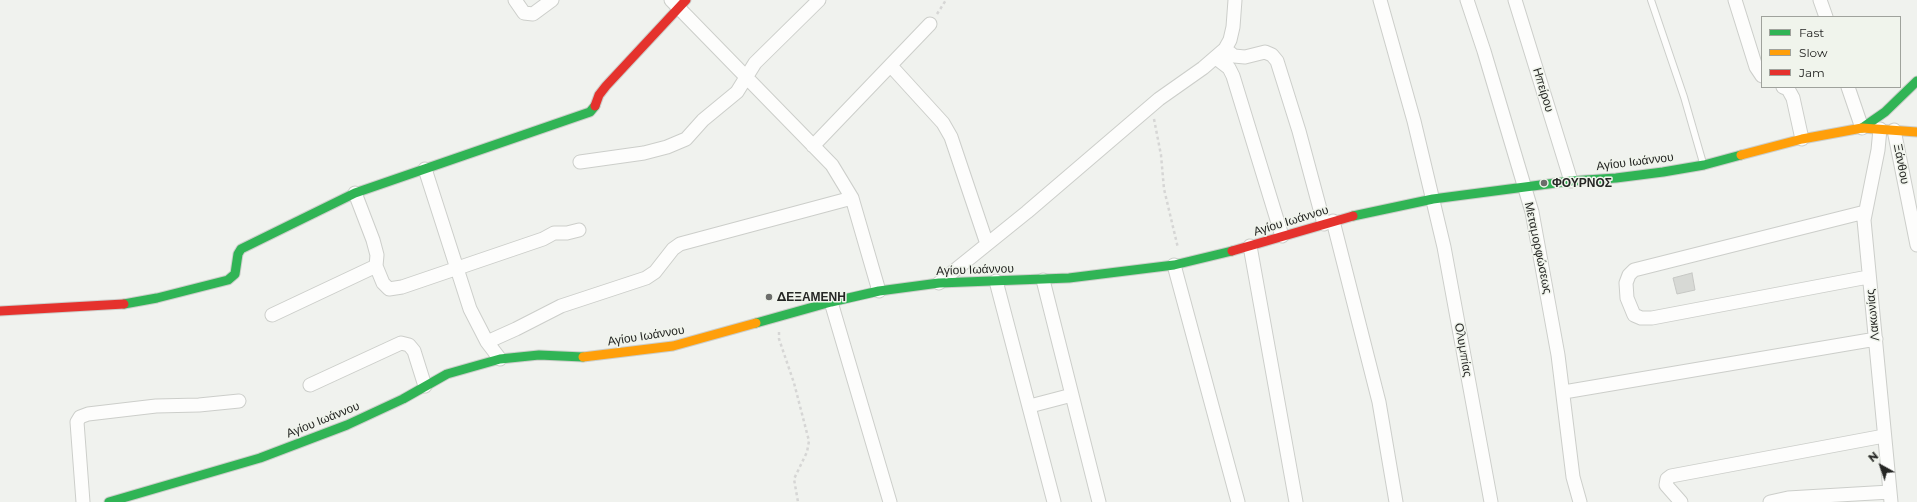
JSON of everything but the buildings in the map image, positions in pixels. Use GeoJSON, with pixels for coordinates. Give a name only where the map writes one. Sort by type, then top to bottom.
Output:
{"type":"FeatureCollection","features":[{"type":"Feature","properties":{"kind":"street"},"geometry":{"type":"LineString","coordinates":[[515,0],[524,13],[533,14],[552,0]]}},
{"type":"Feature","properties":{"kind":"street"},"geometry":{"type":"LineString","coordinates":[[580,162],[644,153],[668,147],[686,139],[704,120],[737,92],[755,63],[819,0]]}},
{"type":"Feature","properties":{"kind":"street"},"geometry":{"type":"LineString","coordinates":[[939,283],[1039,203],[1160,99],[1220,53],[1230,40],[1233,27],[1235,0]]}},
{"type":"Feature","properties":{"kind":"street","name":"Ολυμπίας"},"geometry":{"type":"LineString","coordinates":[[1380,0],[1433,199],[1446,255],[1490,502]]}},
{"type":"Feature","properties":{"kind":"street","name":"Μεταμορφώσεως"},"geometry":{"type":"LineString","coordinates":[[1467,0],[1484,51],[1538,238],[1564,392],[1573,477],[1580,502]]}},
{"type":"Feature","properties":{"kind":"street","name":"Ηπείρου"},"geometry":{"type":"LineString","coordinates":[[1515,0],[1571,181]]}},
{"type":"Feature","properties":{"kind":"street"},"geometry":{"type":"LineString","coordinates":[[1735,0],[1756,67],[1761,74]]}},
{"type":"Feature","properties":{"kind":"street"},"geometry":{"type":"LineString","coordinates":[[1820,0],[1826,16]]}},
{"type":"Feature","properties":{"kind":"street"},"geometry":{"type":"LineString","coordinates":[[0,312],[124,304],[157,298],[228,280],[235,274],[238,254],[241,249],[355,193],[590,112],[595,106],[599,95],[606,86],[678,3],[746,78],[832,165],[852,198],[878,291]]}},
{"type":"Feature","properties":{"kind":"street"},"geometry":{"type":"LineString","coordinates":[[812,146],[930,24]]}},
{"type":"Feature","properties":{"kind":"street"},"geometry":{"type":"LineString","coordinates":[[1220,53],[1245,58],[1266,52],[1272,55],[1277,61],[1329,222],[1379,402],[1396,502]]}},
{"type":"Feature","properties":{"kind":"street"},"geometry":{"type":"LineString","coordinates":[[1220,53],[1233,76],[1282,236]]}},
{"type":"Feature","properties":{"kind":"street"},"geometry":{"type":"LineString","coordinates":[[890,66],[943,123],[951,137],[987,244]]}},
{"type":"Feature","properties":{"kind":"street"},"geometry":{"type":"LineString","coordinates":[[1862,128],[1885,112],[1917,81]]}},
{"type":"Feature","properties":{"kind":"street"},"geometry":{"type":"LineString","coordinates":[[1786,88],[1788,89],[1794,98],[1802,139]]}},
{"type":"Feature","properties":{"kind":"street"},"geometry":{"type":"LineString","coordinates":[[1848,88],[1862,128]]}},
{"type":"Feature","properties":{"kind":"street"},"geometry":{"type":"LineString","coordinates":[[1862,128],[1917,132]]}},
{"type":"Feature","properties":{"kind":"street","name":"Αγίου Ιωάννου"},"geometry":{"type":"LineString","coordinates":[[115,501],[260,458],[347,425],[403,399],[447,374],[500,359],[539,355],[586,357],[673,346],[831,302],[878,291],[939,283],[1069,278],[1178,264],[1250,246],[1370,211],[1433,199],[1524,187],[1571,181],[1639,176],[1704,165],[1802,139],[1862,128]]}},
{"type":"Feature","properties":{"kind":"street","name":"Λακωνίας"},"geometry":{"type":"LineString","coordinates":[[1880,129],[1876,163],[1864,212],[1864,220],[1868,277],[1876,339],[1890,497]]}},
{"type":"Feature","properties":{"kind":"street","name":"Ξάνθου"},"geometry":{"type":"LineString","coordinates":[[1894,130],[1917,245]]}},
{"type":"Feature","properties":{"kind":"street"},"geometry":{"type":"LineString","coordinates":[[424,169],[470,309],[487,342],[500,359]]}},
{"type":"Feature","properties":{"kind":"street"},"geometry":{"type":"LineString","coordinates":[[355,193],[373,240],[377,255],[376,266],[383,283],[389,289],[402,287],[543,239],[554,233],[567,233],[580,230]]}},
{"type":"Feature","properties":{"kind":"street"},"geometry":{"type":"LineString","coordinates":[[487,342],[561,306],[646,278],[655,272],[673,249],[680,244],[852,198]]}},
{"type":"Feature","properties":{"kind":"street"},"geometry":{"type":"LineString","coordinates":[[1864,212],[1634,270],[1629,275],[1626,283],[1627,298],[1634,315],[1641,318],[1652,318],[1868,277]]}},
{"type":"Feature","properties":{"kind":"street"},"geometry":{"type":"LineString","coordinates":[[1250,246],[1296,502]]}},
{"type":"Feature","properties":{"kind":"street"},"geometry":{"type":"LineString","coordinates":[[1178,264],[1238,502]]}},
{"type":"Feature","properties":{"kind":"street"},"geometry":{"type":"LineString","coordinates":[[272,315],[376,266]]}},
{"type":"Feature","properties":{"kind":"street"},"geometry":{"type":"LineString","coordinates":[[1043,280],[1099,502]]}},
{"type":"Feature","properties":{"kind":"street"},"geometry":{"type":"LineString","coordinates":[[996,281],[1054,502]]}},
{"type":"Feature","properties":{"kind":"street"},"geometry":{"type":"LineString","coordinates":[[831,302],[890,502]]}},
{"type":"Feature","properties":{"kind":"street"},"geometry":{"type":"LineString","coordinates":[[1564,392],[1876,339]]}},
{"type":"Feature","properties":{"kind":"street"},"geometry":{"type":"LineString","coordinates":[[310,385],[401,343],[409,345],[414,351],[425,386]]}},
{"type":"Feature","properties":{"kind":"street"},"geometry":{"type":"LineString","coordinates":[[1030,406],[1072,395]]}},
{"type":"Feature","properties":{"kind":"street"},"geometry":{"type":"LineString","coordinates":[[83,502],[78,422],[80,417],[88,414],[156,406],[198,405],[239,401]]}},
{"type":"Feature","properties":{"kind":"street"},"geometry":{"type":"LineString","coordinates":[[1681,502],[1666,485],[1666,479],[1671,476],[1884,436]]}},
{"type":"Feature","properties":{"kind":"street"},"geometry":{"type":"LineString","coordinates":[[1770,502],[1788,498],[1890,497]]}},
{"type":"Feature","properties":{"kind":"lane"},"geometry":{"type":"LineString","coordinates":[[1651,0],[1684,98],[1704,165]]}},
{"type":"Feature","properties":{"kind":"path"},"geometry":{"type":"LineString","coordinates":[[1149,109],[1157,132],[1164,189],[1172,225],[1178,264]]}},
{"type":"Feature","properties":{"kind":"path"},"geometry":{"type":"LineString","coordinates":[[780,317],[779,339],[794,383],[809,441],[807,452],[794,478],[798,502]]}},
{"type":"Feature","properties":{"kind":"traffic: fast"},"geometry":{"type":"LineString","coordinates":[[1862,128],[1885,112],[1917,81]]}},
{"type":"Feature","properties":{"kind":"traffic: fast"},"geometry":{"type":"LineString","coordinates":[[124,304],[157,298],[228,280],[235,274],[238,254],[241,249],[355,193],[590,112],[595,106]]}},
{"type":"Feature","properties":{"kind":"traffic: fast"},"geometry":{"type":"LineString","coordinates":[[1353,216],[1433,199],[1571,181],[1616,178],[1663,172],[1704,165],[1741,155]]}},
{"type":"Feature","properties":{"kind":"traffic: fast"},"geometry":{"type":"LineString","coordinates":[[756,323],[831,302],[879,291],[939,283],[1069,278],[1174,265],[1232,251]]}},
{"type":"Feature","properties":{"kind":"traffic: fast"},"geometry":{"type":"LineString","coordinates":[[109,502],[260,458],[347,425],[403,399],[447,374],[500,359],[539,355],[583,357]]}},
{"type":"Feature","properties":{"kind":"traffic: slow"},"geometry":{"type":"LineString","coordinates":[[1741,155],[1802,139],[1862,128],[1917,132]]}},
{"type":"Feature","properties":{"kind":"traffic: slow"},"geometry":{"type":"LineString","coordinates":[[583,357],[673,346],[756,323]]}},
{"type":"Feature","properties":{"kind":"traffic: jam"},"geometry":{"type":"LineString","coordinates":[[595,106],[599,95],[606,86],[686,0]]}},
{"type":"Feature","properties":{"kind":"traffic: jam"},"geometry":{"type":"LineString","coordinates":[[1232,251],[1353,216]]}},
{"type":"Feature","properties":{"kind":"traffic: jam"},"geometry":{"type":"LineString","coordinates":[[0,311],[124,304]]}},
{"type":"Feature","properties":{"kind":"place","name":"ΦΟΥΡΝΟΣ"},"geometry":{"type":"Point","coordinates":[1544,183]}},
{"type":"Feature","properties":{"kind":"place","name":"ΔΕΞΑΜΕΝΗ"},"geometry":{"type":"Point","coordinates":[769,297]}}]}
